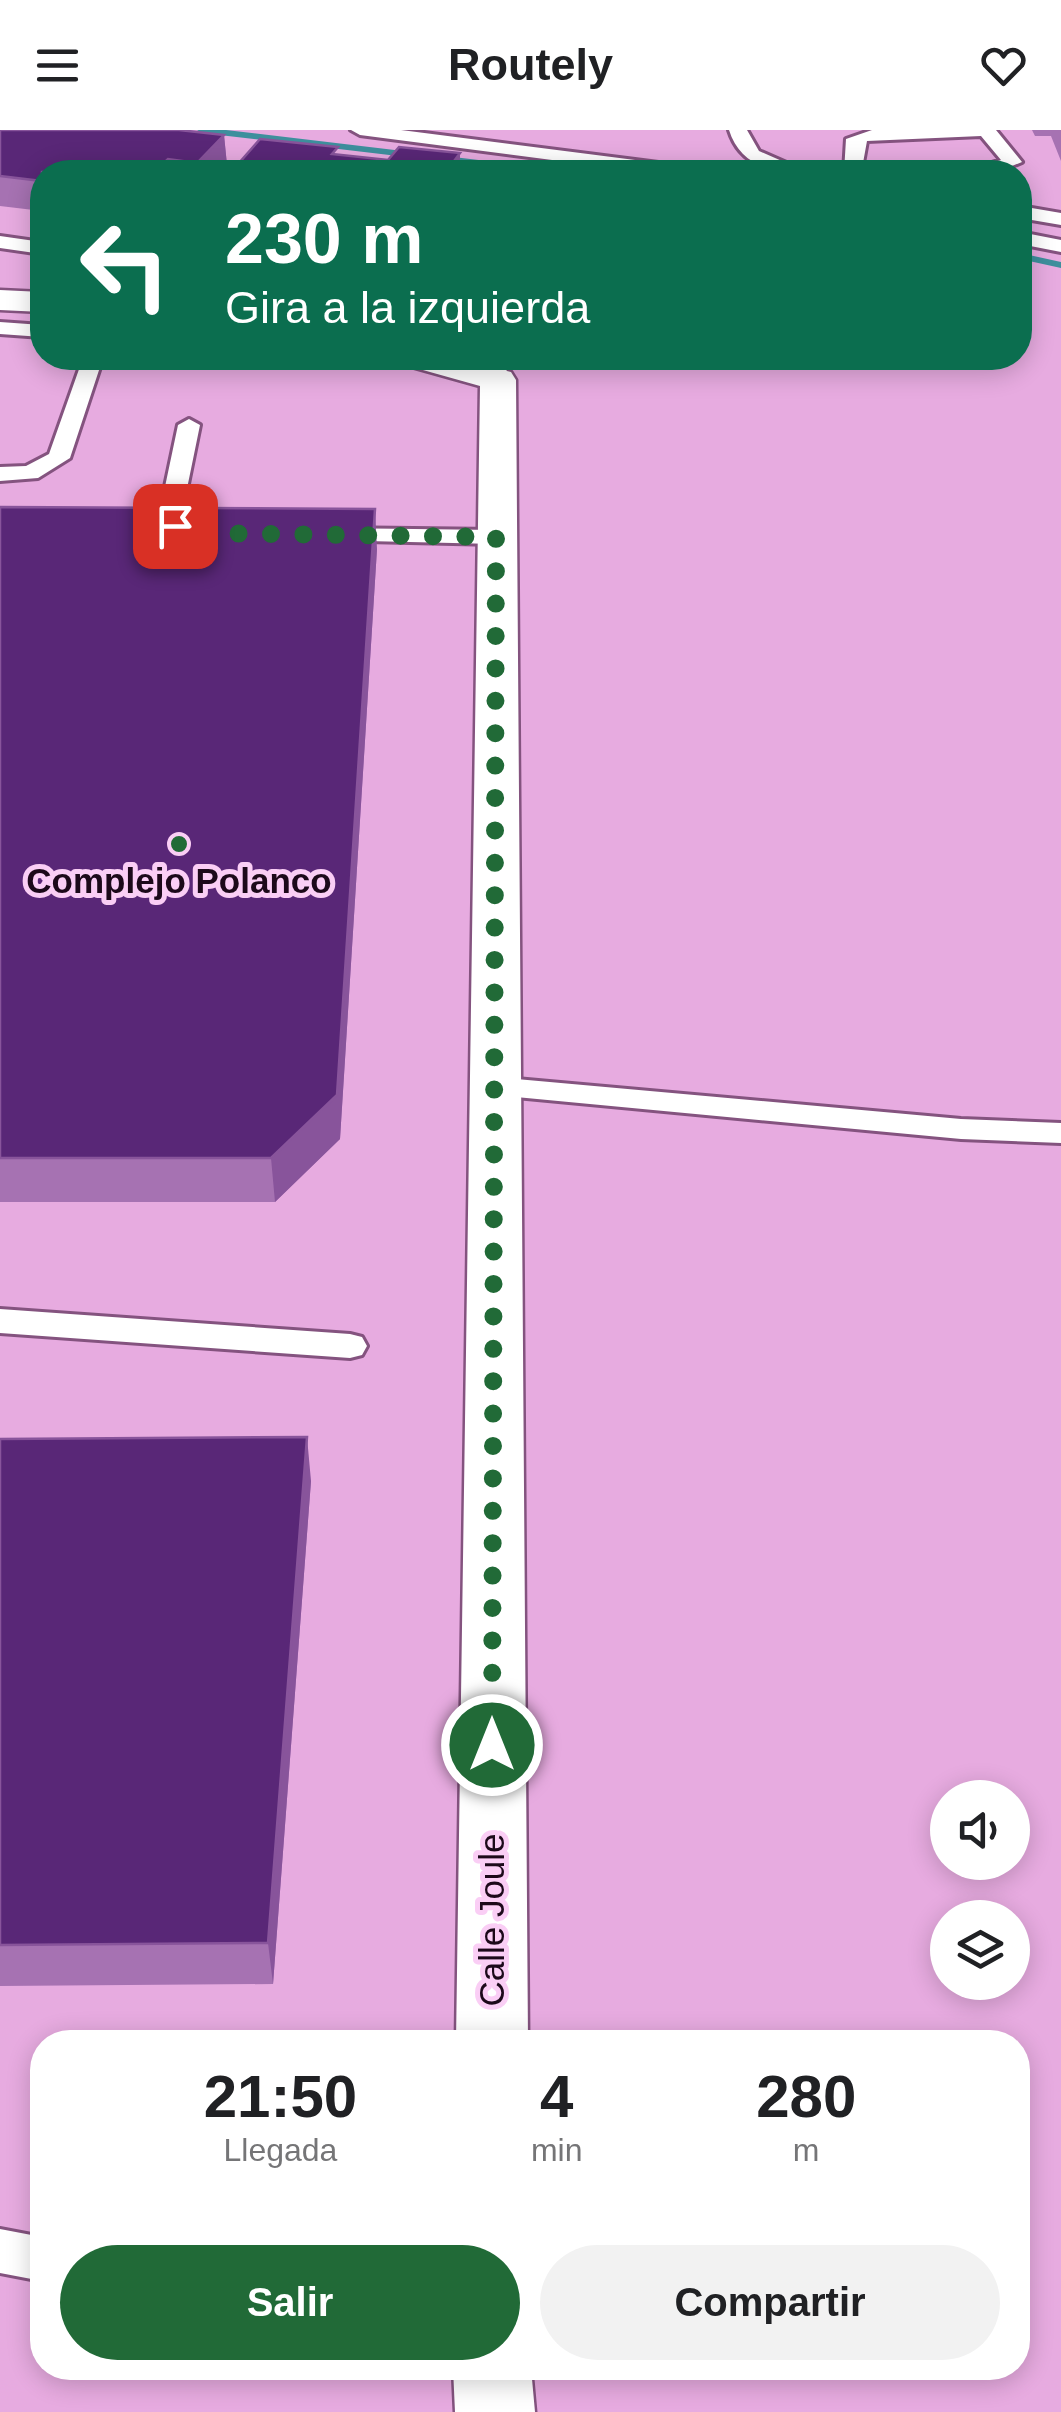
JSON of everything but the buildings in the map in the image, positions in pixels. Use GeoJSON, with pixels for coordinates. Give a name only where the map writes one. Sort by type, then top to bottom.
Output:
{"type":"FeatureCollection","features":[{"type":"Feature","properties":{"kind":"street"},"geometry":{"type":"LineString","coordinates":[[0,300],[30,301]]}},
{"type":"Feature","properties":{"kind":"street","name":"Calle Joule"},"geometry":{"type":"LineString","coordinates":[[492,2030],[498,370]]}},
{"type":"Feature","properties":{"kind":"street"},"geometry":{"type":"LineString","coordinates":[[493,2380],[494,2412]]}},
{"type":"Feature","properties":{"kind":"lane"},"geometry":{"type":"LineString","coordinates":[[360,130],[590,160]]}},
{"type":"Feature","properties":{"kind":"lane"},"geometry":{"type":"LineString","coordinates":[[932,130],[940,160]]}},
{"type":"Feature","properties":{"kind":"lane"},"geometry":{"type":"LineString","coordinates":[[854,160],[855,139],[862,134],[932,130],[986,130],[1011,160]]}},
{"type":"Feature","properties":{"kind":"lane"},"geometry":{"type":"LineString","coordinates":[[740,137],[762,160]]}},
{"type":"Feature","properties":{"kind":"lane"},"geometry":{"type":"LineString","coordinates":[[1032,214],[1061,220]]}},
{"type":"Feature","properties":{"kind":"lane"},"geometry":{"type":"LineString","coordinates":[[1032,240],[1061,246]]}},
{"type":"Feature","properties":{"kind":"lane"},"geometry":{"type":"LineString","coordinates":[[0,242],[30,246]]}},
{"type":"Feature","properties":{"kind":"lane"},"geometry":{"type":"LineString","coordinates":[[0,328],[30,330]]}},
{"type":"Feature","properties":{"kind":"lane"},"geometry":{"type":"LineString","coordinates":[[0,474],[30,473],[59,458],[90,370]]}},
{"type":"Feature","properties":{"kind":"lane"},"geometry":{"type":"LineString","coordinates":[[189,425],[169,520],[184,530],[214,533]]}},
{"type":"Feature","properties":{"kind":"lane"},"geometry":{"type":"LineString","coordinates":[[306,534],[496,537]]}},
{"type":"Feature","properties":{"kind":"lane"},"geometry":{"type":"LineString","coordinates":[[494,1087],[961,1129],[1061,1134]]}},
{"type":"Feature","properties":{"kind":"lane"},"geometry":{"type":"LineString","coordinates":[[0,1321],[350,1346]]}},
{"type":"Feature","properties":{"kind":"lane"},"geometry":{"type":"LineString","coordinates":[[0,2251],[30,2257]]}},
{"type":"Feature","properties":{"kind":"shaded area"},"geometry":{"type":"Polygon","coordinates":[[[0,130],[1061,130],[1061,2412],[0,2412],[0,130]]]}},
{"type":"Feature","properties":{"kind":"waterway"},"geometry":{"type":"LineString","coordinates":[[202,130],[454,160]]}},
{"type":"Feature","properties":{"kind":"waterway"},"geometry":{"type":"LineString","coordinates":[[1032,259],[1061,265]]}},
{"type":"Feature","properties":{"kind":"place","name":"Complejo Polanco"},"geometry":{"type":"Point","coordinates":[179,844]}},
{"type":"Feature","properties":{"kind":"route"},"geometry":{"type":"LineString","coordinates":[[175,526],[195,533],[496,537],[492,1745]]}}]}
